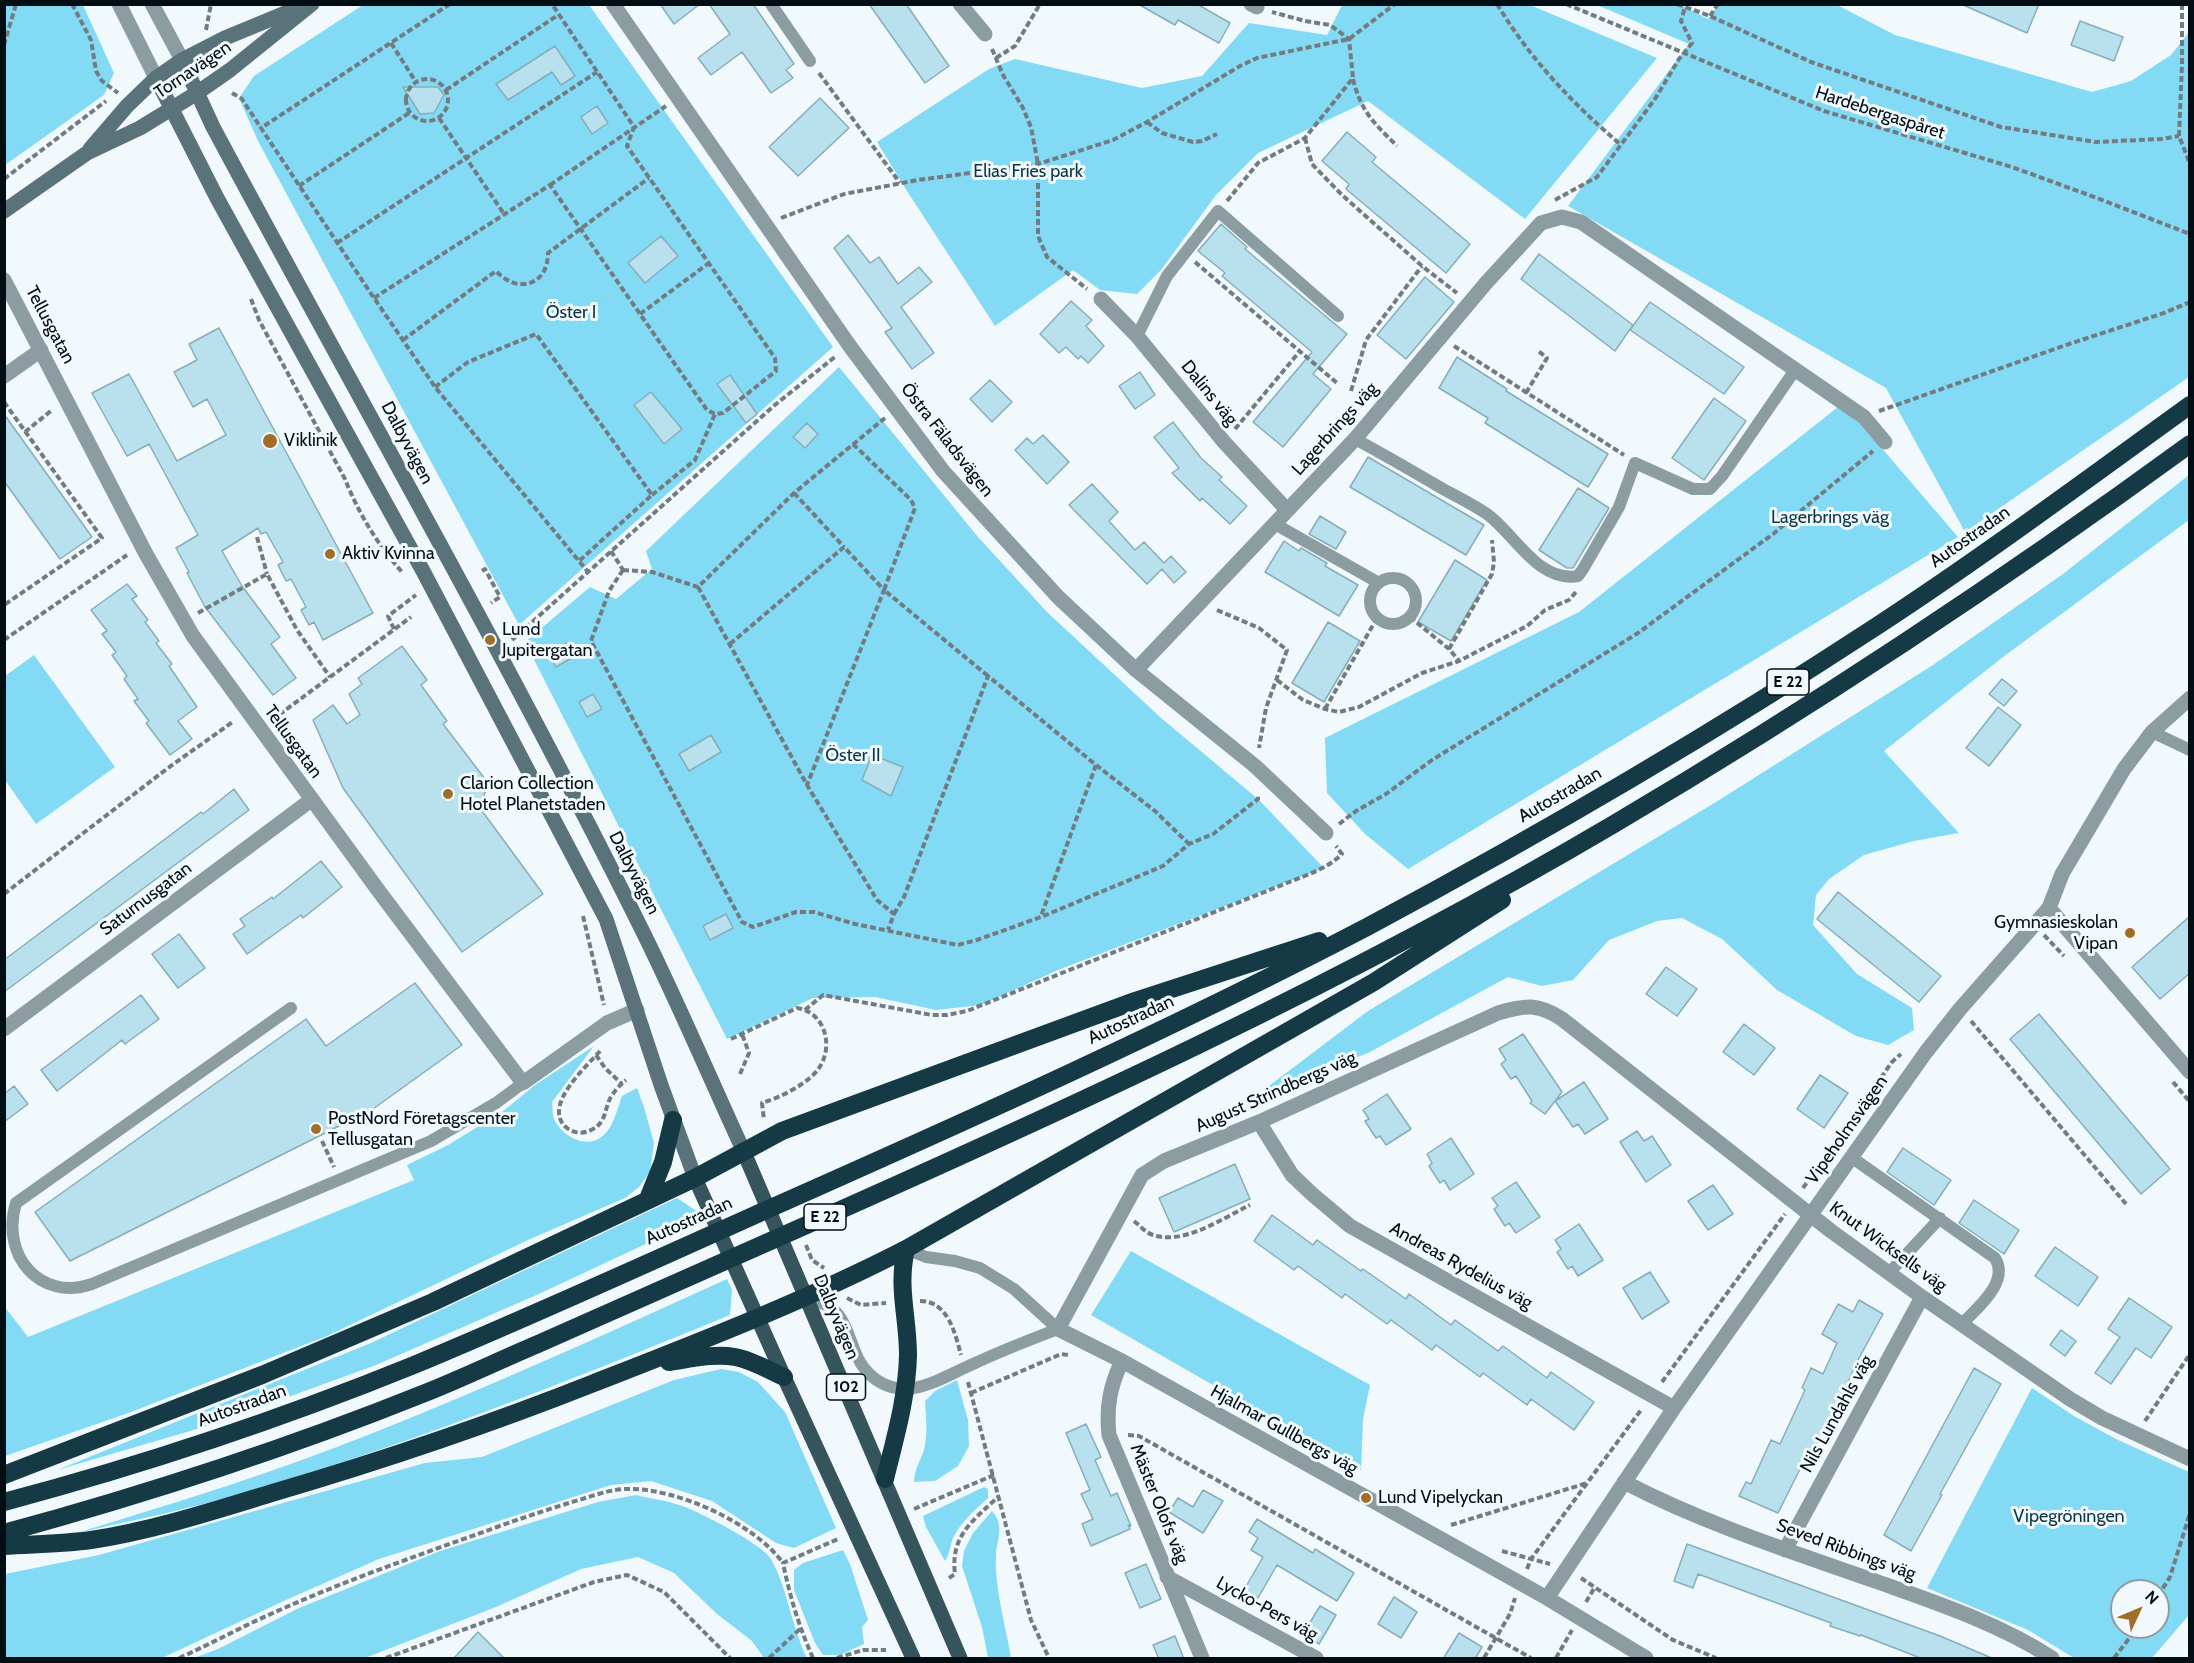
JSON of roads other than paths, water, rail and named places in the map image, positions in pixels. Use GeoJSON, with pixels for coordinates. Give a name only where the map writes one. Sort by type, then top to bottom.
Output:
{"type":"FeatureCollection","features":[{"type":"Feature","properties":{"kind":"highway","name":"Autostradan"},"geometry":{"type":"LineString","coordinates":[[4,1502],[90,1479],[233,1433],[411,1366],[889,1155],[1148,1037],[1367,927],[1595,799],[1758,701],[1879,625],[2000,543],[2190,405]]}},
{"type":"Feature","properties":{"kind":"highway","name":"E 22"},"geometry":{"type":"LineString","coordinates":[[4,1533],[100,1507],[245,1461],[427,1392],[906,1181],[1162,1063],[1328,981],[1614,825],[1859,673],[2025,561],[2190,444]]}},
{"type":"Feature","properties":{"kind":"highway"},"geometry":{"type":"LineString","coordinates":[[4,1546],[90,1540],[134,1531],[246,1501],[514,1415],[757,1318],[906,1249],[1374,982],[1614,825]]}},
{"type":"Feature","properties":{"kind":"highway"},"geometry":{"type":"LineString","coordinates":[[4,1475],[350,1339],[433,1302],[648,1199],[745,1157],[782,1131],[1136,1001],[1367,927]]}},
{"type":"Feature","properties":{"kind":"highway"},"geometry":{"type":"LineString","coordinates":[[648,1199],[663,1162],[673,1120]]}},
{"type":"Feature","properties":{"kind":"highway"},"geometry":{"type":"LineString","coordinates":[[885,1479],[906,1389],[908,1354],[901,1270],[906,1249]]}},
{"type":"Feature","properties":{"kind":"highway"},"geometry":{"type":"LineString","coordinates":[[634,1368],[707,1356],[729,1356],[748,1360],[784,1377]]}},
{"type":"Feature","properties":{"kind":"main road","name":"Tornavägen"},"geometry":{"type":"LineString","coordinates":[[87,153],[127,106],[156,78],[182,60],[225,38],[306,4]]}},
{"type":"Feature","properties":{"kind":"main road","name":"Tornavägen"},"geometry":{"type":"LineString","coordinates":[[4,211],[87,153],[126,136],[197,93],[230,70],[312,4]]}},
{"type":"Feature","properties":{"kind":"main road","name":"Dalbyvägen"},"geometry":{"type":"LineString","coordinates":[[182,60],[220,140],[435,535],[650,946],[806,1296],[960,1659]]}},
{"type":"Feature","properties":{"kind":"main road"},"geometry":{"type":"LineString","coordinates":[[156,78],[212,189],[407,540],[606,919],[673,1120],[695,1178],[914,1659]]}},
{"type":"Feature","properties":{"kind":"street"},"geometry":{"type":"LineString","coordinates":[[119,4],[156,78]]}},
{"type":"Feature","properties":{"kind":"street","name":"Dalbyvägen"},"geometry":{"type":"LineString","coordinates":[[152,4],[182,60]]}},
{"type":"Feature","properties":{"kind":"street","name":"Östra Fäladsvägen"},"geometry":{"type":"LineString","coordinates":[[613,4],[849,345],[943,471],[1058,597],[1136,670],[1255,766],[1326,833]]}},
{"type":"Feature","properties":{"kind":"street"},"geometry":{"type":"LineString","coordinates":[[960,4],[985,34]]}},
{"type":"Feature","properties":{"kind":"street","name":"Lagerbrings väg"},"geometry":{"type":"LineString","coordinates":[[1136,670],[1355,439],[1469,303],[1541,223],[1562,217],[1581,222],[1795,370]]}},
{"type":"Feature","properties":{"kind":"street","name":"Tellusgatan"},"geometry":{"type":"LineString","coordinates":[[4,280],[141,544],[184,621],[311,800],[523,1083]]}},
{"type":"Feature","properties":{"kind":"street","name":"Dalins väg"},"geometry":{"type":"LineString","coordinates":[[1101,299],[1137,336],[1224,442],[1287,510]]}},
{"type":"Feature","properties":{"kind":"street"},"geometry":{"type":"LineString","coordinates":[[4,376],[41,350]]}},
{"type":"Feature","properties":{"kind":"street"},"geometry":{"type":"LineString","coordinates":[[1795,370],[1864,417],[1885,442]]}},
{"type":"Feature","properties":{"kind":"street","name":"Vipeholmsvägen"},"geometry":{"type":"LineString","coordinates":[[1547,1598],[1674,1408],[1926,1052],[1960,1009],[2049,909],[2062,874],[2124,769],[2152,732],[2190,698]]}},
{"type":"Feature","properties":{"kind":"street","name":"Saturnusgatan"},"geometry":{"type":"LineString","coordinates":[[4,1029],[311,800]]}},
{"type":"Feature","properties":{"kind":"street"},"geometry":{"type":"LineString","coordinates":[[2049,909],[2190,1072]]}},
{"type":"Feature","properties":{"kind":"street","name":"August Strindbergs väg"},"geometry":{"type":"LineString","coordinates":[[1058,1329],[1121,1211],[1143,1175],[1152,1167],[1259,1122],[1498,1013],[1531,1006],[1550,1011],[1584,1036]]}},
{"type":"Feature","properties":{"kind":"street"},"geometry":{"type":"LineString","coordinates":[[523,1083],[607,1023],[637,1010]]}},
{"type":"Feature","properties":{"kind":"street","name":"Knut Wicksells väg"},"geometry":{"type":"LineString","coordinates":[[1584,1036],[1811,1216],[1922,1297],[2070,1399],[2102,1418],[2190,1459]]}},
{"type":"Feature","properties":{"kind":"street","name":"Andreas Rydelius väg"},"geometry":{"type":"LineString","coordinates":[[1259,1122],[1292,1175],[1350,1226],[1674,1408]]}},
{"type":"Feature","properties":{"kind":"street","name":"Nils Lundahls väg"},"geometry":{"type":"LineString","coordinates":[[1785,1550],[1922,1297]]}},
{"type":"Feature","properties":{"kind":"street","name":"Hjalmar Gullbergs väg"},"geometry":{"type":"LineString","coordinates":[[1058,1329],[1122,1361],[1547,1598],[1646,1659]]}},
{"type":"Feature","properties":{"kind":"street","name":"Mäster Olofs väg"},"geometry":{"type":"LineString","coordinates":[[1122,1361],[1109,1395],[1107,1415],[1109,1435],[1202,1659]]}},
{"type":"Feature","properties":{"kind":"street","name":"Seved Ribbings väg"},"geometry":{"type":"LineString","coordinates":[[1624,1482],[1667,1504],[1785,1550],[1929,1601],[2018,1638],[2052,1659]]}},
{"type":"Feature","properties":{"kind":"street","name":"Lycko-Pers väg"},"geometry":{"type":"LineString","coordinates":[[1167,1576],[1316,1659]]}},
{"type":"Feature","properties":{"kind":"lane"},"geometry":{"type":"LineString","coordinates":[[771,4],[810,61]]}},
{"type":"Feature","properties":{"kind":"lane"},"geometry":{"type":"LineString","coordinates":[[1137,336],[1167,276],[1218,211],[1338,316]]}},
{"type":"Feature","properties":{"kind":"lane"},"geometry":{"type":"LineString","coordinates":[[1355,439],[1488,515],[1516,544],[1543,567],[1556,575],[1568,578],[1578,576],[1619,507],[1635,463],[1693,489],[1710,489],[1722,476],[1795,370]]}},
{"type":"Feature","properties":{"kind":"lane"},"geometry":{"type":"LineString","coordinates":[[1275,524],[1379,583]]}},
{"type":"Feature","properties":{"kind":"lane"},"geometry":{"type":"LineString","coordinates":[[1386,579],[1396,579],[1404,581],[1411,587],[1416,600],[1410,617],[1401,623],[1394,624],[1382,622],[1377,618],[1371,609],[1370,602],[1372,593],[1379,583],[1386,579]]}},
{"type":"Feature","properties":{"kind":"lane"},"geometry":{"type":"LineString","coordinates":[[2152,732],[2190,750]]}},
{"type":"Feature","properties":{"kind":"lane"},"geometry":{"type":"LineString","coordinates":[[291,1008],[24,1195],[16,1203],[7,1220],[8,1240],[16,1261],[27,1275],[44,1285],[75,1289],[92,1284],[431,1141],[496,1103],[523,1083]]}},
{"type":"Feature","properties":{"kind":"lane"},"geometry":{"type":"LineString","coordinates":[[1851,1157],[1989,1253],[1999,1268],[1997,1283],[1962,1324]]}},
{"type":"Feature","properties":{"kind":"lane"},"geometry":{"type":"LineString","coordinates":[[1889,1273],[1940,1218]]}},
{"type":"Feature","properties":{"kind":"lane"},"geometry":{"type":"LineString","coordinates":[[806,1296],[828,1306],[841,1319],[864,1368],[881,1383],[892,1388],[906,1389],[932,1382],[1058,1329],[1014,1288],[986,1271],[967,1264],[926,1257],[906,1249]]}},
{"type":"Feature","properties":{"kind":"place","name":"Viklinik"},"geometry":{"type":"Point","coordinates":[270,441]}},
{"type":"Feature","properties":{"kind":"place","name":"Aktiv Kvinna"},"geometry":{"type":"Point","coordinates":[330,554]}},
{"type":"Feature","properties":{"kind":"place","name":"Lund Jupitergatan"},"geometry":{"type":"Point","coordinates":[490,640]}},
{"type":"Feature","properties":{"kind":"place","name":"Clarion Collection Hotel Planetstaden"},"geometry":{"type":"Point","coordinates":[448,794]}},
{"type":"Feature","properties":{"kind":"place","name":"Gymnasieskolan Vipan"},"geometry":{"type":"Point","coordinates":[2130,933]}},
{"type":"Feature","properties":{"kind":"place","name":"PostNord Företagscenter Tellusgatan"},"geometry":{"type":"Point","coordinates":[316,1129]}},
{"type":"Feature","properties":{"kind":"place","name":"Lund Vipelyckan"},"geometry":{"type":"Point","coordinates":[1366,1498]}},
{"type":"Feature","properties":{"kind":"park label","name":"Elias Fries park"},"geometry":{"type":"Point","coordinates":[1028,172]}},
{"type":"Feature","properties":{"kind":"park label","name":"Öster I"},"geometry":{"type":"Point","coordinates":[571,313]}},
{"type":"Feature","properties":{"kind":"park label","name":"Öster II"},"geometry":{"type":"Point","coordinates":[853,756]}},
{"type":"Feature","properties":{"kind":"park label","name":"Vipegröningen"},"geometry":{"type":"Point","coordinates":[2069,1517]}}]}
